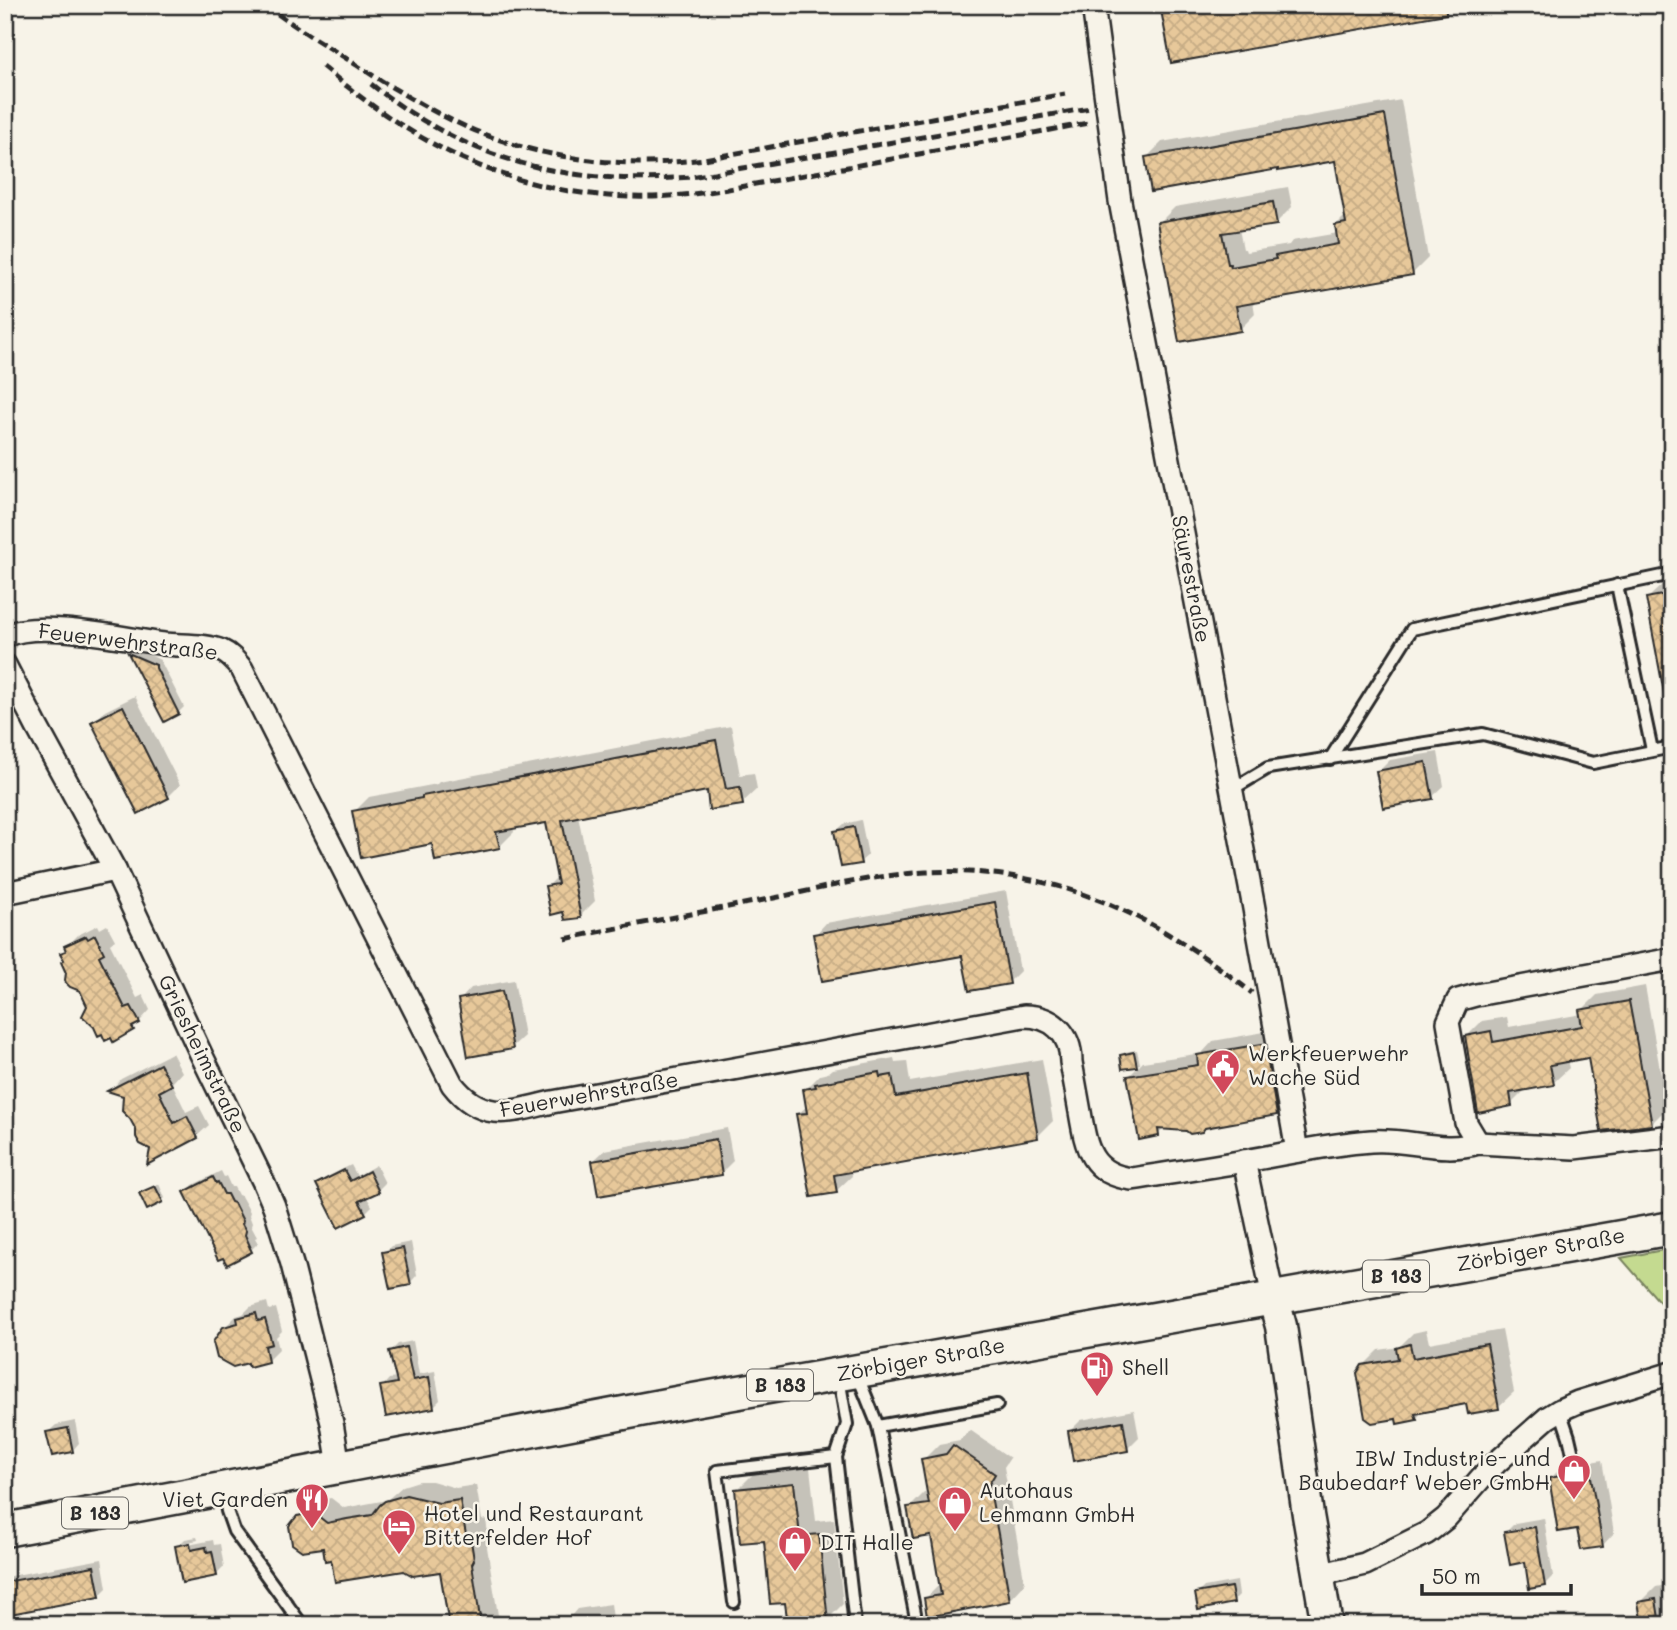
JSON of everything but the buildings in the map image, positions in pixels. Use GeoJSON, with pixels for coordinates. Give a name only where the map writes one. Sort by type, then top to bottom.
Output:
{"type":"FeatureCollection","features":[{"type":"Feature","properties":{"kind":"main road","name":"Zörbiger Straße"},"geometry":{"type":"LineString","coordinates":[[5,1530],[847,1373],[1672,1228]]}},
{"type":"Feature","properties":{"kind":"street","name":"Säurestraße"},"geometry":{"type":"LineString","coordinates":[[1093,5],[1120,201],[1297,1151]]}},
{"type":"Feature","properties":{"kind":"street","name":"Feuerwehrstraße"},"geometry":{"type":"LineString","coordinates":[[5,636],[13,632],[37,629],[61,630],[213,648],[233,658],[242,669],[452,1084],[469,1102],[479,1108],[513,1112],[552,1102],[1033,1016],[1057,1026],[1068,1042],[1086,1143],[1100,1167],[1120,1178],[1132,1179],[1244,1161]]}},
{"type":"Feature","properties":{"kind":"street","name":"Griesheimstraße"},"geometry":{"type":"LineString","coordinates":[[5,665],[115,870],[274,1206],[292,1264],[330,1413],[339,1466]]}},
{"type":"Feature","properties":{"kind":"street"},"geometry":{"type":"LineString","coordinates":[[5,893],[115,870]]}},
{"type":"Feature","properties":{"kind":"street"},"geometry":{"type":"LineString","coordinates":[[1478,1143],[1466,1123],[1448,1022],[1458,1000],[1672,959]]}},
{"type":"Feature","properties":{"kind":"street"},"geometry":{"type":"LineString","coordinates":[[1327,1625],[1297,1446],[1281,1326],[1244,1161],[1374,1140],[1405,1141],[1432,1147],[1465,1147],[1478,1143],[1574,1148],[1672,1136]]}},
{"type":"Feature","properties":{"kind":"street"},"geometry":{"type":"LineString","coordinates":[[1318,1575],[1366,1564],[1427,1533],[1446,1518],[1496,1463],[1546,1418],[1560,1410],[1672,1373]]}},
{"type":"Feature","properties":{"kind":"lane"},"geometry":{"type":"LineString","coordinates":[[1331,759],[1412,629],[1672,574]]}},
{"type":"Feature","properties":{"kind":"lane"},"geometry":{"type":"LineString","coordinates":[[1617,585],[1652,750]]}},
{"type":"Feature","properties":{"kind":"lane"},"geometry":{"type":"LineString","coordinates":[[1231,790],[1268,768],[1483,734],[1593,763],[1672,747]]}},
{"type":"Feature","properties":{"kind":"lane"},"geometry":{"type":"LineString","coordinates":[[847,1373],[878,1426],[915,1613]]}},
{"type":"Feature","properties":{"kind":"lane"},"geometry":{"type":"LineString","coordinates":[[847,1373],[847,1424],[836,1457],[856,1625]]}},
{"type":"Feature","properties":{"kind":"lane"},"geometry":{"type":"LineString","coordinates":[[878,1426],[997,1405]]}},
{"type":"Feature","properties":{"kind":"lane"},"geometry":{"type":"LineString","coordinates":[[1560,1410],[1575,1463]]}},
{"type":"Feature","properties":{"kind":"lane"},"geometry":{"type":"LineString","coordinates":[[734,1602],[717,1471],[836,1457]]}},
{"type":"Feature","properties":{"kind":"lane"},"geometry":{"type":"LineString","coordinates":[[222,1489],[234,1531],[302,1625]]}},
{"type":"Feature","properties":{"kind":"green space"},"geometry":{"type":"Polygon","coordinates":[[[1668,1249],[1672,1252],[1672,1316],[1621,1258],[1668,1249]]]}},
{"type":"Feature","properties":{"kind":"railway"},"geometry":{"type":"LineString","coordinates":[[265,5],[391,87],[459,124],[519,146],[571,158],[624,163],[704,159],[1065,94]]}},
{"type":"Feature","properties":{"kind":"railway"},"geometry":{"type":"LineString","coordinates":[[322,66],[394,121],[467,161],[523,181],[611,196],[670,196],[721,190],[1088,123]]}},
{"type":"Feature","properties":{"kind":"railway"},"geometry":{"type":"LineString","coordinates":[[371,84],[445,133],[483,150],[562,172],[646,179],[691,177],[1090,108]]}},
{"type":"Feature","properties":{"kind":"railway"},"geometry":{"type":"LineString","coordinates":[[565,939],[868,879],[926,872],[973,872],[1018,877],[1101,901],[1140,918],[1178,940],[1252,993]]}},
{"type":"Feature","properties":{"kind":"place","name":"Werkfeuerwehr Wache Süd"},"geometry":{"type":"Point","coordinates":[1223,1096]}},
{"type":"Feature","properties":{"kind":"place","name":"Shell"},"geometry":{"type":"Point","coordinates":[1097,1398]}},
{"type":"Feature","properties":{"kind":"place","name":"IBW Industrie- und Baubedarf Weber GmbH"},"geometry":{"type":"Point","coordinates":[1574,1501]}},
{"type":"Feature","properties":{"kind":"place","name":"Viet Garden"},"geometry":{"type":"Point","coordinates":[312,1530]}},
{"type":"Feature","properties":{"kind":"place","name":"Autohaus Lehmann GmbH"},"geometry":{"type":"Point","coordinates":[955,1533]}},
{"type":"Feature","properties":{"kind":"place","name":"Hotel und Restaurant Bitterfelder Hof"},"geometry":{"type":"Point","coordinates":[399,1556]}},
{"type":"Feature","properties":{"kind":"place","name":"DIT Halle"},"geometry":{"type":"Point","coordinates":[795,1573]}}]}
